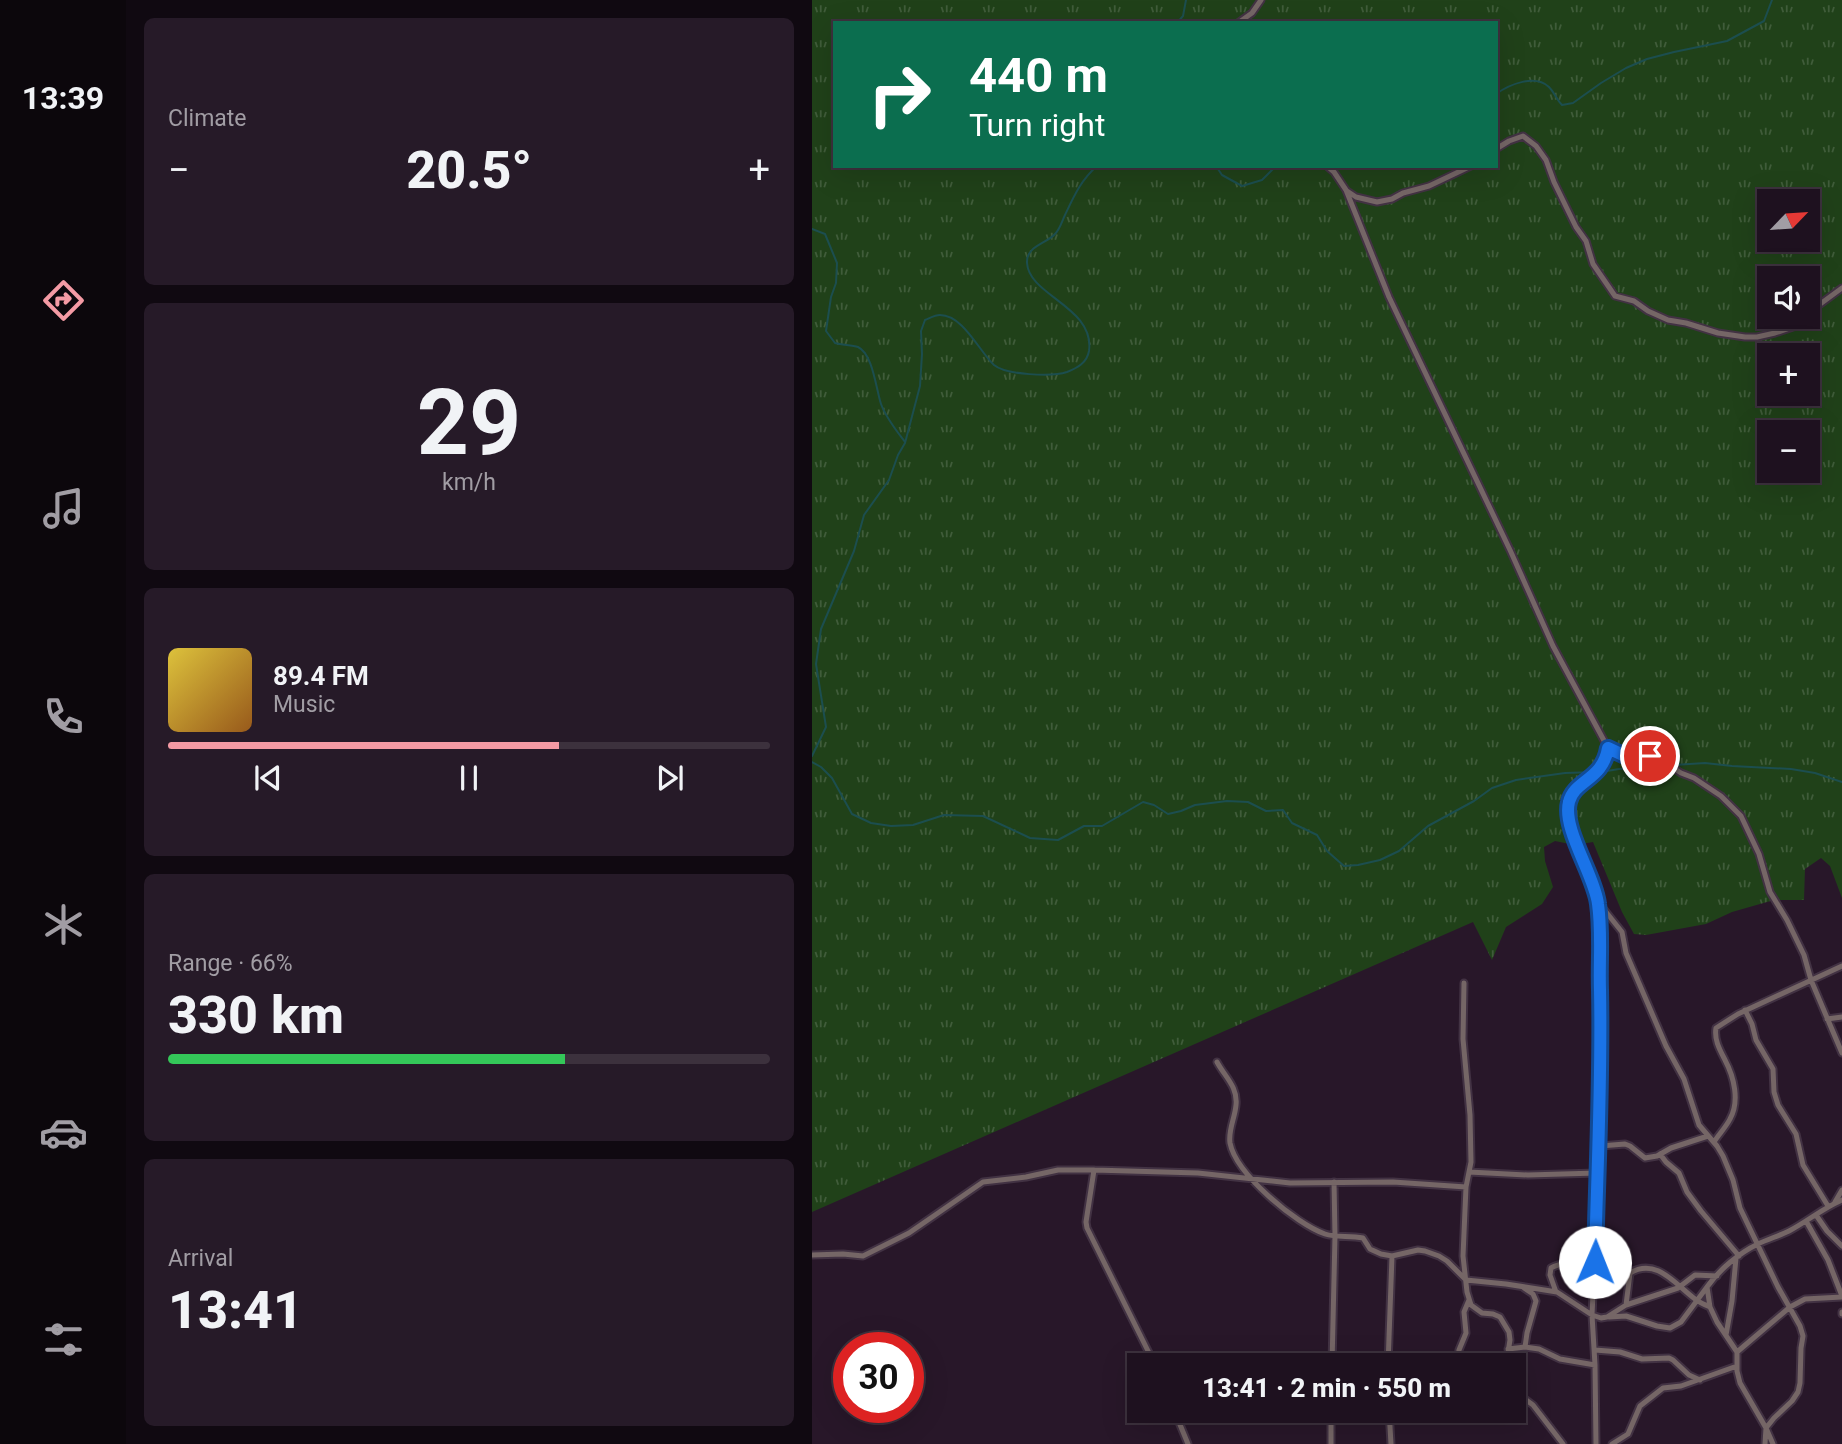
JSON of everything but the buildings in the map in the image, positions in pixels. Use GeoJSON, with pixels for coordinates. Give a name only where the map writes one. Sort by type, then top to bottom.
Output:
{"type":"FeatureCollection","features":[{"type":"Feature","properties":{"kind":"street"},"geometry":{"type":"LineString","coordinates":[[1241,21],[1252,13],[1261,0]]}},
{"type":"Feature","properties":{"kind":"street"},"geometry":{"type":"LineString","coordinates":[[1498,148],[1522,136],[1535,146],[1546,160],[1576,227],[1586,241],[1593,264],[1615,296],[1634,301],[1668,320],[1718,334],[1757,337],[1788,329]]}},
{"type":"Feature","properties":{"kind":"street"},"geometry":{"type":"LineString","coordinates":[[1329,168],[1346,190],[1389,297],[1553,646],[1608,748],[1625,756],[1657,757],[1721,796],[1741,816],[1759,853],[1770,892],[1799,945],[1842,1053]]}},
{"type":"Feature","properties":{"kind":"street"},"geometry":{"type":"LineString","coordinates":[[1346,190],[1356,197],[1384,201],[1430,186],[1467,168]]}},
{"type":"Feature","properties":{"kind":"street"},"geometry":{"type":"LineString","coordinates":[[1820,304],[1842,288]]}},
{"type":"Feature","properties":{"kind":"street"},"geometry":{"type":"LineString","coordinates":[[1596,1444],[1592,1315],[1600,1146],[1598,902],[1569,822],[1569,802],[1574,792],[1597,772],[1606,760],[1608,748]]}},
{"type":"Feature","properties":{"kind":"street"},"geometry":{"type":"LineString","coordinates":[[1598,902],[1622,932],[1626,953],[1666,1046],[1684,1079],[1699,1125],[1714,1142],[1726,1163],[1740,1208],[1800,1326],[1803,1336],[1798,1392],[1793,1401],[1766,1428],[1765,1444]]}},
{"type":"Feature","properties":{"kind":"street"},"geometry":{"type":"LineString","coordinates":[[1714,1142],[1728,1124],[1734,1108],[1734,1084],[1718,1045],[1716,1028],[1745,1010],[1842,966]]}},
{"type":"Feature","properties":{"kind":"street"},"geometry":{"type":"LineString","coordinates":[[1464,983],[1463,1039],[1471,1115],[1471,1162],[1466,1187],[1463,1256],[1469,1300],[1476,1309],[1500,1317],[1505,1323],[1509,1332],[1508,1353]]}},
{"type":"Feature","properties":{"kind":"street"},"geometry":{"type":"LineString","coordinates":[[1745,1010],[1756,1040],[1773,1069],[1774,1093],[1778,1105],[1797,1134],[1803,1165],[1831,1205]]}},
{"type":"Feature","properties":{"kind":"street"},"geometry":{"type":"LineString","coordinates":[[1827,1019],[1842,1017]]}},
{"type":"Feature","properties":{"kind":"street"},"geometry":{"type":"LineString","coordinates":[[1217,1062],[1231,1083],[1236,1097],[1231,1145],[1252,1180],[1281,1208],[1318,1231],[1335,1236],[1363,1238],[1374,1251],[1392,1256],[1418,1250],[1439,1256],[1466,1280],[1557,1292],[1597,1317],[1626,1316],[1670,1328],[1681,1322],[1707,1287],[1738,1257],[1842,1200]]}},
{"type":"Feature","properties":{"kind":"street"},"geometry":{"type":"LineString","coordinates":[[1600,1146],[1625,1144],[1645,1158],[1708,1136]]}},
{"type":"Feature","properties":{"kind":"street"},"geometry":{"type":"LineString","coordinates":[[1660,1154],[1665,1162],[1679,1173],[1687,1192],[1738,1257],[1726,1335]]}},
{"type":"Feature","properties":{"kind":"street"},"geometry":{"type":"LineString","coordinates":[[812,1255],[863,1256],[909,1233],[983,1182],[1058,1170],[1198,1173],[1290,1183],[1393,1182],[1466,1187]]}},
{"type":"Feature","properties":{"kind":"street"},"geometry":{"type":"LineString","coordinates":[[1094,1170],[1087,1228],[1149,1353]]}},
{"type":"Feature","properties":{"kind":"street"},"geometry":{"type":"LineString","coordinates":[[1469,1172],[1528,1175],[1597,1173]]}},
{"type":"Feature","properties":{"kind":"street"},"geometry":{"type":"LineString","coordinates":[[1332,1353],[1334,1182]]}},
{"type":"Feature","properties":{"kind":"street"},"geometry":{"type":"LineString","coordinates":[[1831,1205],[1842,1189]]}},
{"type":"Feature","properties":{"kind":"street"},"geometry":{"type":"LineString","coordinates":[[1816,1215],[1842,1246]]}},
{"type":"Feature","properties":{"kind":"street"},"geometry":{"type":"LineString","coordinates":[[1737,1352],[1790,1307],[1805,1299],[1842,1297],[1828,1260],[1806,1221]]}},
{"type":"Feature","properties":{"kind":"street"},"geometry":{"type":"LineString","coordinates":[[1388,1353],[1392,1256]]}},
{"type":"Feature","properties":{"kind":"street"},"geometry":{"type":"LineString","coordinates":[[1557,1292],[1550,1275],[1553,1266],[1595,1262]]}},
{"type":"Feature","properties":{"kind":"street"},"geometry":{"type":"LineString","coordinates":[[1626,1305],[1630,1273],[1652,1268],[1663,1272],[1697,1301],[1710,1307]]}},
{"type":"Feature","properties":{"kind":"street"},"geometry":{"type":"LineString","coordinates":[[1607,1317],[1626,1305],[1680,1287],[1695,1275],[1717,1276]]}},
{"type":"Feature","properties":{"kind":"street"},"geometry":{"type":"LineString","coordinates":[[1522,1286],[1536,1301],[1525,1348]]}},
{"type":"Feature","properties":{"kind":"street"},"geometry":{"type":"LineString","coordinates":[[1707,1287],[1710,1307],[1737,1352],[1738,1377],[1742,1389],[1773,1444]]}},
{"type":"Feature","properties":{"kind":"street"},"geometry":{"type":"LineString","coordinates":[[1459,1353],[1466,1333],[1464,1312],[1469,1300]]}},
{"type":"Feature","properties":{"kind":"street"},"geometry":{"type":"LineString","coordinates":[[1508,1349],[1539,1349],[1560,1359],[1595,1365]]}},
{"type":"Feature","properties":{"kind":"street"},"geometry":{"type":"LineString","coordinates":[[1595,1350],[1620,1352],[1643,1359],[1668,1358],[1700,1380]]}},
{"type":"Feature","properties":{"kind":"street"},"geometry":{"type":"LineString","coordinates":[[1612,1444],[1628,1434],[1639,1408],[1661,1389],[1681,1386],[1737,1366]]}},
{"type":"Feature","properties":{"kind":"street"},"geometry":{"type":"LineString","coordinates":[[1526,1399],[1534,1405],[1563,1444]]}},
{"type":"Feature","properties":{"kind":"street"},"geometry":{"type":"LineString","coordinates":[[1179,1423],[1188,1444]]}},
{"type":"Feature","properties":{"kind":"street"},"geometry":{"type":"LineString","coordinates":[[1331,1423],[1331,1444]]}},
{"type":"Feature","properties":{"kind":"street"},"geometry":{"type":"LineString","coordinates":[[1390,1423],[1391,1444]]}},
{"type":"Feature","properties":{"kind":"green space"},"geometry":{"type":"Polygon","coordinates":[[[812,0],[1842,0],[1842,898],[1830,866],[1821,858],[1805,869],[1804,900],[1774,900],[1732,912],[1706,924],[1646,935],[1634,934],[1593,842],[1575,845],[1555,841],[1544,847],[1553,887],[1542,904],[1506,927],[1492,960],[1473,922],[812,1212],[812,0]]]}},
{"type":"Feature","properties":{"kind":"waterway"},"geometry":{"type":"LineString","coordinates":[[1179,21],[1183,16],[1186,0]]}},
{"type":"Feature","properties":{"kind":"waterway"},"geometry":{"type":"LineString","coordinates":[[1498,93],[1515,84],[1537,81],[1549,87],[1562,105],[1573,103],[1626,68],[1647,59],[1727,41],[1764,21],[1772,0]]}},
{"type":"Feature","properties":{"kind":"waterway"},"geometry":{"type":"LineString","coordinates":[[812,756],[826,727],[816,664],[821,629],[854,551],[864,515],[889,480],[905,443],[920,386],[921,331],[925,320],[940,315],[956,321],[994,365],[1008,371],[1051,374],[1067,372],[1081,365],[1089,351],[1088,336],[1082,323],[1038,284],[1030,274],[1027,263],[1033,249],[1057,232],[1078,189],[1095,168]]}},
{"type":"Feature","properties":{"kind":"waterway"},"geometry":{"type":"LineString","coordinates":[[1217,168],[1222,175],[1242,186],[1262,180],[1274,168]]}},
{"type":"Feature","properties":{"kind":"waterway"},"geometry":{"type":"LineString","coordinates":[[812,229],[825,234],[837,263],[836,283],[826,331],[835,343],[858,347],[863,351],[871,364],[883,409],[905,442]]}},
{"type":"Feature","properties":{"kind":"waterway"},"geometry":{"type":"LineString","coordinates":[[812,762],[832,778],[852,814],[871,823],[913,825],[944,815],[983,816],[1030,838],[1058,840],[1084,826],[1102,826],[1143,802],[1168,814],[1195,805],[1227,801],[1248,802],[1266,811],[1283,810],[1292,823],[1317,835],[1327,851],[1344,866],[1380,860],[1399,851],[1428,826],[1492,788],[1516,780],[1595,772]]}},
{"type":"Feature","properties":{"kind":"waterway"},"geometry":{"type":"LineString","coordinates":[[1674,765],[1705,763],[1791,769],[1842,782]]}},
{"type":"Feature","properties":{"kind":"waterway"},"geometry":{"type":"LineString","coordinates":[[1601,772],[1665,766]]}},
{"type":"Feature","properties":{"kind":"route"},"geometry":{"type":"LineString","coordinates":[[1595,1262],[1601,1039],[1598,902],[1569,822],[1568,810],[1574,792],[1597,772],[1606,760],[1608,748],[1625,756],[1650,756]]}}]}
